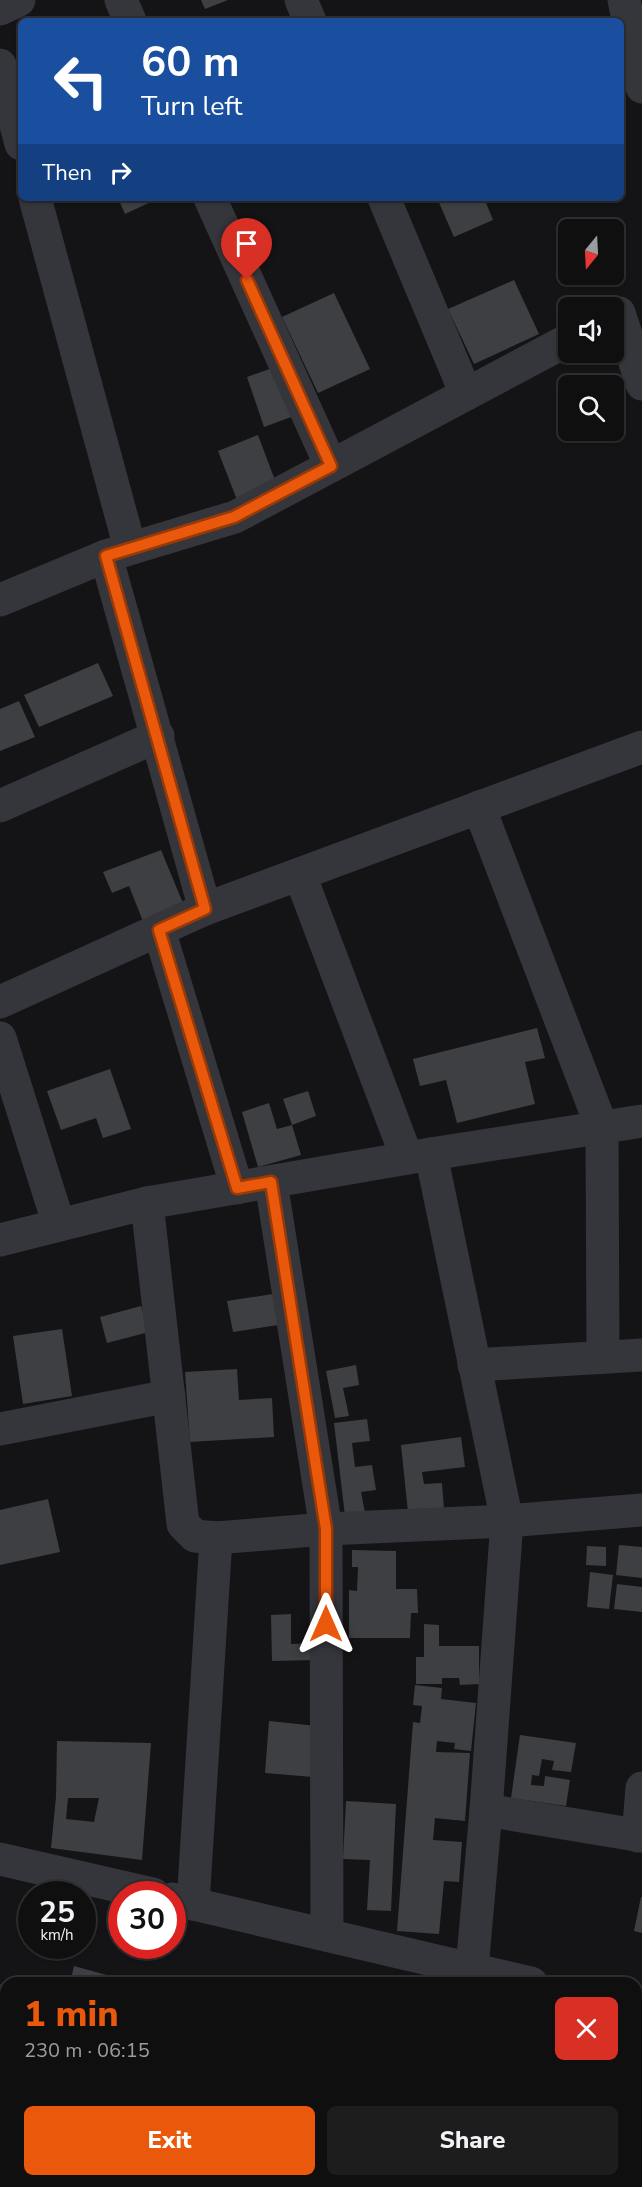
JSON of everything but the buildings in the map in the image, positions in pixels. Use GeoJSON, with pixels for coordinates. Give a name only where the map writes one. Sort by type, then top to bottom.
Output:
{"type":"FeatureCollection","features":[{"type":"Feature","properties":{"kind":"street"},"geometry":{"type":"LineString","coordinates":[[0,9],[20,0]]}},
{"type":"Feature","properties":{"kind":"street"},"geometry":{"type":"LineString","coordinates":[[121,0],[129,18]]}},
{"type":"Feature","properties":{"kind":"street"},"geometry":{"type":"LineString","coordinates":[[301,0],[309,18]]}},
{"type":"Feature","properties":{"kind":"street"},"geometry":{"type":"LineString","coordinates":[[624,0],[642,87]]}},
{"type":"Feature","properties":{"kind":"street"},"geometry":{"type":"LineString","coordinates":[[0,65],[18,133]]}},
{"type":"Feature","properties":{"kind":"street"},"geometry":{"type":"LineString","coordinates":[[0,157],[18,154]]}},
{"type":"Feature","properties":{"kind":"street"},"geometry":{"type":"LineString","coordinates":[[36,201],[118,552],[158,736],[205,909]]}},
{"type":"Feature","properties":{"kind":"street"},"geometry":{"type":"LineString","coordinates":[[211,201],[331,466]]}},
{"type":"Feature","properties":{"kind":"street"},"geometry":{"type":"LineString","coordinates":[[385,201],[466,394]]}},
{"type":"Feature","properties":{"kind":"street"},"geometry":{"type":"LineString","coordinates":[[625,310],[642,384]]}},
{"type":"Feature","properties":{"kind":"street"},"geometry":{"type":"LineString","coordinates":[[0,600],[118,552],[234,517],[558,345]]}},
{"type":"Feature","properties":{"kind":"street"},"geometry":{"type":"LineString","coordinates":[[0,806],[158,736]]}},
{"type":"Feature","properties":{"kind":"street"},"geometry":{"type":"LineString","coordinates":[[0,1002],[205,909],[642,747]]}},
{"type":"Feature","properties":{"kind":"street"},"geometry":{"type":"LineString","coordinates":[[479,807],[602,1128],[603,1358]]}},
{"type":"Feature","properties":{"kind":"street"},"geometry":{"type":"LineString","coordinates":[[300,874],[419,1156],[474,1365],[507,1521],[472,1969]]}},
{"type":"Feature","properties":{"kind":"street"},"geometry":{"type":"LineString","coordinates":[[159,930],[237,1188]]}},
{"type":"Feature","properties":{"kind":"street"},"geometry":{"type":"LineString","coordinates":[[0,1038],[59,1225]]}},
{"type":"Feature","properties":{"kind":"street"},"geometry":{"type":"LineString","coordinates":[[0,1240],[147,1203],[642,1120]]}},
{"type":"Feature","properties":{"kind":"street"},"geometry":{"type":"LineString","coordinates":[[271,1182],[326,1529],[327,1935]]}},
{"type":"Feature","properties":{"kind":"street"},"geometry":{"type":"LineString","coordinates":[[147,1203],[183,1524],[195,1536],[216,1538],[326,1529],[507,1521],[642,1510]]}},
{"type":"Feature","properties":{"kind":"street"},"geometry":{"type":"LineString","coordinates":[[474,1365],[642,1356]]}},
{"type":"Feature","properties":{"kind":"street"},"geometry":{"type":"LineString","coordinates":[[0,1429],[169,1396]]}},
{"type":"Feature","properties":{"kind":"street"},"geometry":{"type":"LineString","coordinates":[[185,1881],[216,1538]]}},
{"type":"Feature","properties":{"kind":"street"},"geometry":{"type":"LineString","coordinates":[[486,1810],[640,1836],[642,1788]]}},
{"type":"Feature","properties":{"kind":"street"},"geometry":{"type":"LineString","coordinates":[[0,1859],[108,1884]]}},
{"type":"Feature","properties":{"kind":"street"},"geometry":{"type":"LineString","coordinates":[[186,1902],[506,1977]]}},
{"type":"Feature","properties":{"kind":"route"},"geometry":{"type":"LineString","coordinates":[[247,280],[331,466],[234,517],[106,556],[205,909],[159,930],[237,1188],[271,1182],[326,1529],[326,1624]]}}]}
